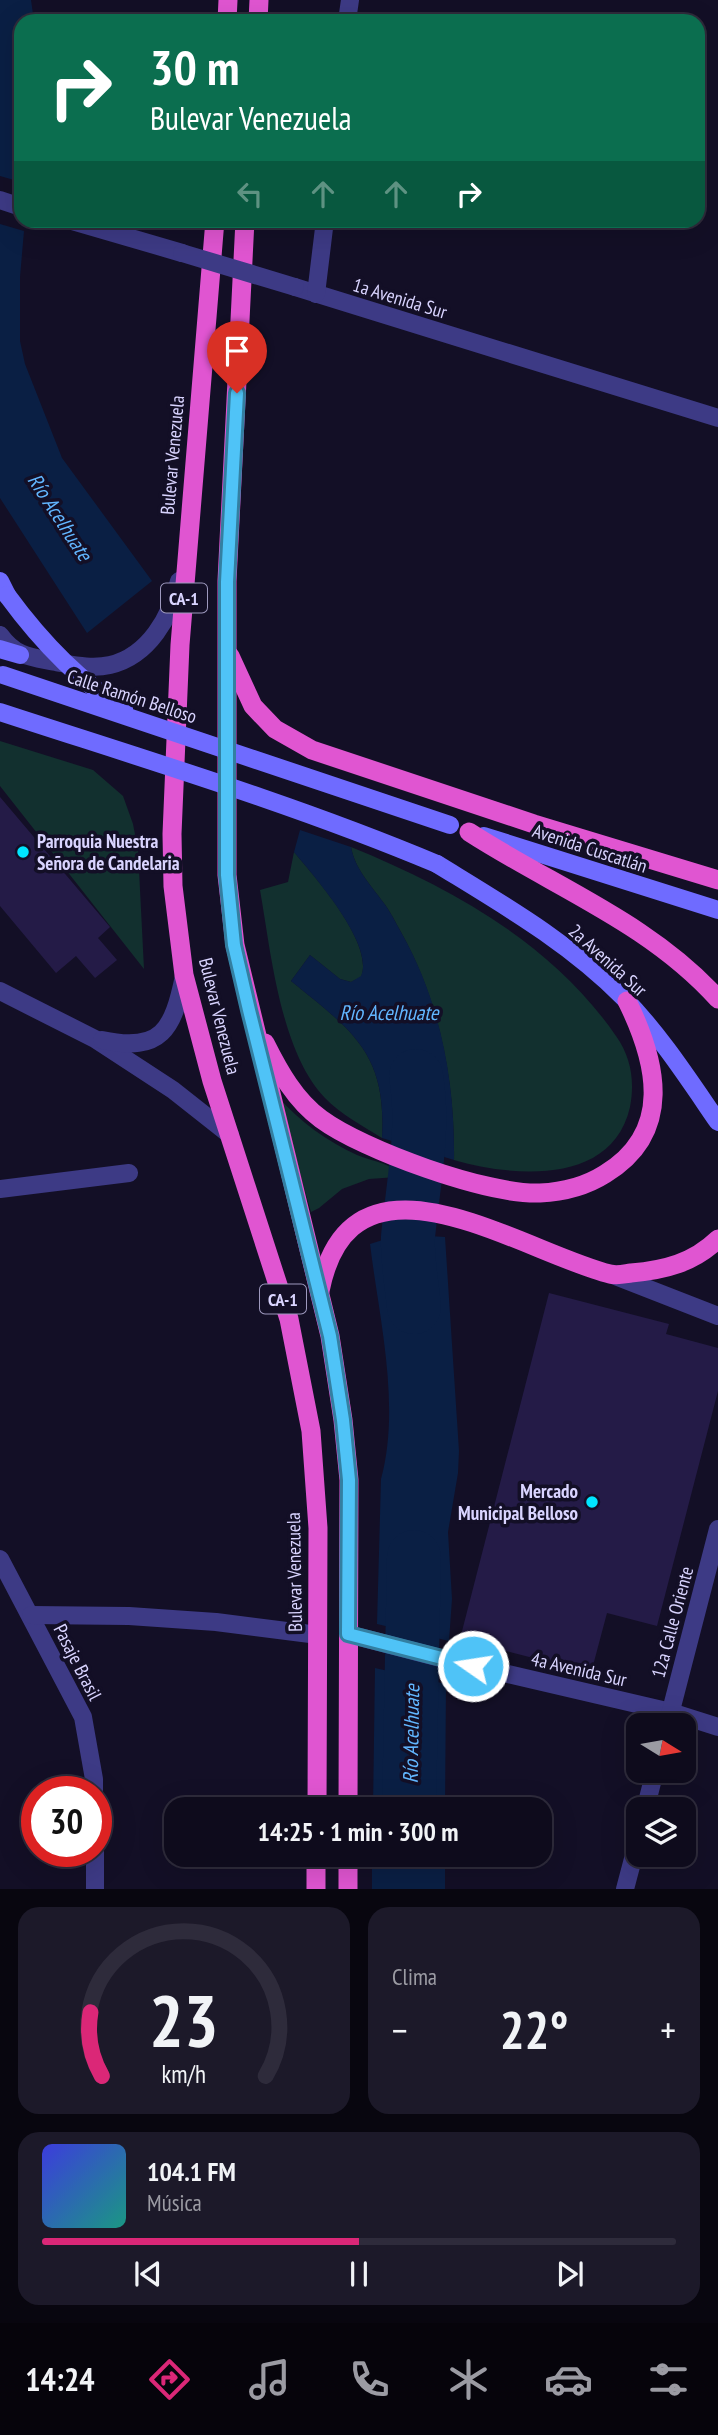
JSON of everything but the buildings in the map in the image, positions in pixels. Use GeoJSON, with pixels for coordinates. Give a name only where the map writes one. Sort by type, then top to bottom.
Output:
{"type":"FeatureCollection","features":[{"type":"Feature","properties":{"kind":"highway","name":"Bulevar Venezuela"},"geometry":{"type":"LineString","coordinates":[[214,228],[180,645],[172,834],[173,886],[184,975],[212,1082],[289,1319],[311,1431],[318,1528],[317,1797]]}},
{"type":"Feature","properties":{"kind":"highway","name":"Bulevar Venezuela"},"geometry":{"type":"LineString","coordinates":[[245,228],[227,582],[227,875],[234,945],[337,1376],[349,1480],[348,1797]]}},
{"type":"Feature","properties":{"kind":"highway"},"geometry":{"type":"LineString","coordinates":[[226,648],[253,706],[275,729],[312,750],[534,824],[718,880]]}},
{"type":"Feature","properties":{"kind":"highway"},"geometry":{"type":"LineString","coordinates":[[470,832],[508,857],[634,927],[685,965],[718,999]]}},
{"type":"Feature","properties":{"kind":"highway"},"geometry":{"type":"LineString","coordinates":[[249,1010],[283,1078],[319,1118],[338,1130],[381,1151],[452,1176],[521,1192],[558,1192],[594,1180],[625,1159],[644,1135],[651,1118],[654,1098],[648,1052],[627,1001]]}},
{"type":"Feature","properties":{"kind":"highway"},"geometry":{"type":"LineString","coordinates":[[319,1295],[328,1259],[356,1224],[374,1215],[407,1208],[448,1214],[612,1275],[676,1266],[696,1257],[718,1239]]}},
{"type":"Feature","properties":{"kind":"highway"},"geometry":{"type":"LineString","coordinates":[[316,1867],[316,1889]]}},
{"type":"Feature","properties":{"kind":"highway"},"geometry":{"type":"LineString","coordinates":[[348,1867],[348,1889]]}},
{"type":"Feature","properties":{"kind":"main road"},"geometry":{"type":"LineString","coordinates":[[3,588],[29,626],[64,663],[113,702],[145,722]]}},
{"type":"Feature","properties":{"kind":"main road"},"geometry":{"type":"LineString","coordinates":[[0,649],[20,655]]}},
{"type":"Feature","properties":{"kind":"main road","name":"Calle Ramón Belloso"},"geometry":{"type":"LineString","coordinates":[[2,675],[450,825]]}},
{"type":"Feature","properties":{"kind":"main road","name":"2a Avenida Sur"},"geometry":{"type":"LineString","coordinates":[[0,712],[271,800],[437,864],[531,922],[627,1001],[718,1122]]}},
{"type":"Feature","properties":{"kind":"main road","name":"Avenida Cuscatlán"},"geometry":{"type":"LineString","coordinates":[[450,825],[718,910]]}},
{"type":"Feature","properties":{"kind":"street","name":"1a Avenida Sur"},"geometry":{"type":"LineString","coordinates":[[96,228],[718,418]]}},
{"type":"Feature","properties":{"kind":"street"},"geometry":{"type":"LineString","coordinates":[[316,294],[324,228]]}},
{"type":"Feature","properties":{"kind":"street"},"geometry":{"type":"LineString","coordinates":[[0,635],[20,655],[83,666],[110,665],[128,659],[155,635],[164,622],[177,593],[188,543]]}},
{"type":"Feature","properties":{"kind":"street"},"geometry":{"type":"LineString","coordinates":[[95,1039],[120,1044],[140,1044],[157,1037],[168,1026],[178,1006],[184,975]]}},
{"type":"Feature","properties":{"kind":"street"},"geometry":{"type":"LineString","coordinates":[[0,992],[95,1039],[173,1090],[230,1135]]}},
{"type":"Feature","properties":{"kind":"street"},"geometry":{"type":"LineString","coordinates":[[0,1189],[129,1173]]}},
{"type":"Feature","properties":{"kind":"street"},"geometry":{"type":"LineString","coordinates":[[612,1275],[718,1316]]}},
{"type":"Feature","properties":{"kind":"street","name":"12a Calle Oriente"},"geometry":{"type":"LineString","coordinates":[[671,1713],[718,1529]]}},
{"type":"Feature","properties":{"kind":"street","name":"Pasaje Brasil"},"geometry":{"type":"LineString","coordinates":[[0,1559],[83,1717],[93,1776]]}},
{"type":"Feature","properties":{"kind":"street"},"geometry":{"type":"LineString","coordinates":[[31,1615],[130,1616],[216,1622],[317,1635]]}},
{"type":"Feature","properties":{"kind":"street","name":"4a Avenida Sur"},"geometry":{"type":"LineString","coordinates":[[348,1634],[647,1713]]}},
{"type":"Feature","properties":{"kind":"street","name":"4a Avenida Sur"},"geometry":{"type":"LineString","coordinates":[[696,1723],[718,1727]]}},
{"type":"Feature","properties":{"kind":"street"},"geometry":{"type":"LineString","coordinates":[[94,1867],[95,1889]]}},
{"type":"Feature","properties":{"kind":"street"},"geometry":{"type":"LineString","coordinates":[[625,1889],[631,1867]]}},
{"type":"Feature","properties":{"kind":"green space"},"geometry":{"type":"Polygon","coordinates":[[[0,741],[93,770],[123,796],[133,824],[138,850],[144,969],[0,786],[0,741]]]}},
{"type":"Feature","properties":{"kind":"green space"},"geometry":{"type":"Polygon","coordinates":[[[351,847],[426,881],[498,922],[562,973],[591,1003],[621,1044],[632,1079],[630,1107],[620,1133],[603,1151],[582,1163],[557,1170],[531,1172],[478,1166],[454,1160],[448,1073],[443,1044],[426,987],[402,934],[388,909],[359,869],[351,847]]]}},
{"type":"Feature","properties":{"kind":"green space"},"geometry":{"type":"Polygon","coordinates":[[[294,852],[340,911],[359,947],[363,963],[361,977],[351,982],[340,979],[310,955],[291,981],[347,1030],[371,1063],[382,1109],[382,1138],[345,1115],[325,1098],[297,1054],[288,1028],[274,971],[260,890],[288,882],[294,852]]]}},
{"type":"Feature","properties":{"kind":"green space"},"geometry":{"type":"Polygon","coordinates":[[[278,1097],[325,1137],[346,1150],[392,1168],[401,1175],[369,1179],[342,1189],[311,1212],[278,1097]]]}},
{"type":"Feature","properties":{"kind":"water"},"geometry":{"type":"Polygon","coordinates":[[[0,0],[31,0],[33,14],[14,14],[14,180],[0,176],[0,0]]]}},
{"type":"Feature","properties":{"kind":"water","name":"Río Acelhuate"},"geometry":{"type":"Polygon","coordinates":[[[0,224],[24,231],[20,277],[20,341],[25,364],[62,458],[152,581],[87,633],[0,498],[0,224]]]}},
{"type":"Feature","properties":{"kind":"water","name":"Río Acelhuate"},"geometry":{"type":"Polygon","coordinates":[[[300,830],[351,847],[359,869],[391,913],[415,960],[427,987],[443,1044],[452,1101],[454,1160],[382,1138],[382,1109],[371,1063],[347,1030],[291,981],[310,955],[340,979],[351,982],[361,976],[363,963],[359,947],[340,911],[294,852],[300,830]]]}},
{"type":"Feature","properties":{"kind":"water","name":"Río Acelhuate"},"geometry":{"type":"Polygon","coordinates":[[[414,1235],[445,1237],[459,1451],[448,1532],[452,1599],[449,1641],[377,1624],[381,1479],[387,1451],[389,1392],[370,1244],[414,1235]]]}},
{"type":"Feature","properties":{"kind":"water","name":"Río Acelhuate"},"geometry":{"type":"Polygon","coordinates":[[[375,1668],[446,1684],[445,1797],[373,1797],[375,1668]]]}},
{"type":"Feature","properties":{"kind":"water"},"geometry":{"type":"Polygon","coordinates":[[[372,1867],[445,1867],[445,1889],[372,1889],[372,1867]]]}},
{"type":"Feature","properties":{"kind":"waterway","name":"Río Acelhuate"},"geometry":{"type":"LineString","coordinates":[[414,1307],[408,1237],[419,1136],[416,1076]]}},
{"type":"Feature","properties":{"kind":"waterway","name":"Río Acelhuate"},"geometry":{"type":"LineString","coordinates":[[409,1797],[414,1557]]}},
{"type":"Feature","properties":{"kind":"place","name":"Parroquia Nuestra Señora de Candelaria"},"geometry":{"type":"Point","coordinates":[23,852]}},
{"type":"Feature","properties":{"kind":"place","name":"Mercado Municipal Belloso"},"geometry":{"type":"Point","coordinates":[592,1502]}},
{"type":"Feature","properties":{"kind":"route"},"geometry":{"type":"LineString","coordinates":[[237,393],[227,582],[227,875],[234,945],[330,1336],[337,1376],[349,1480],[348,1634],[473,1666]]}}]}
